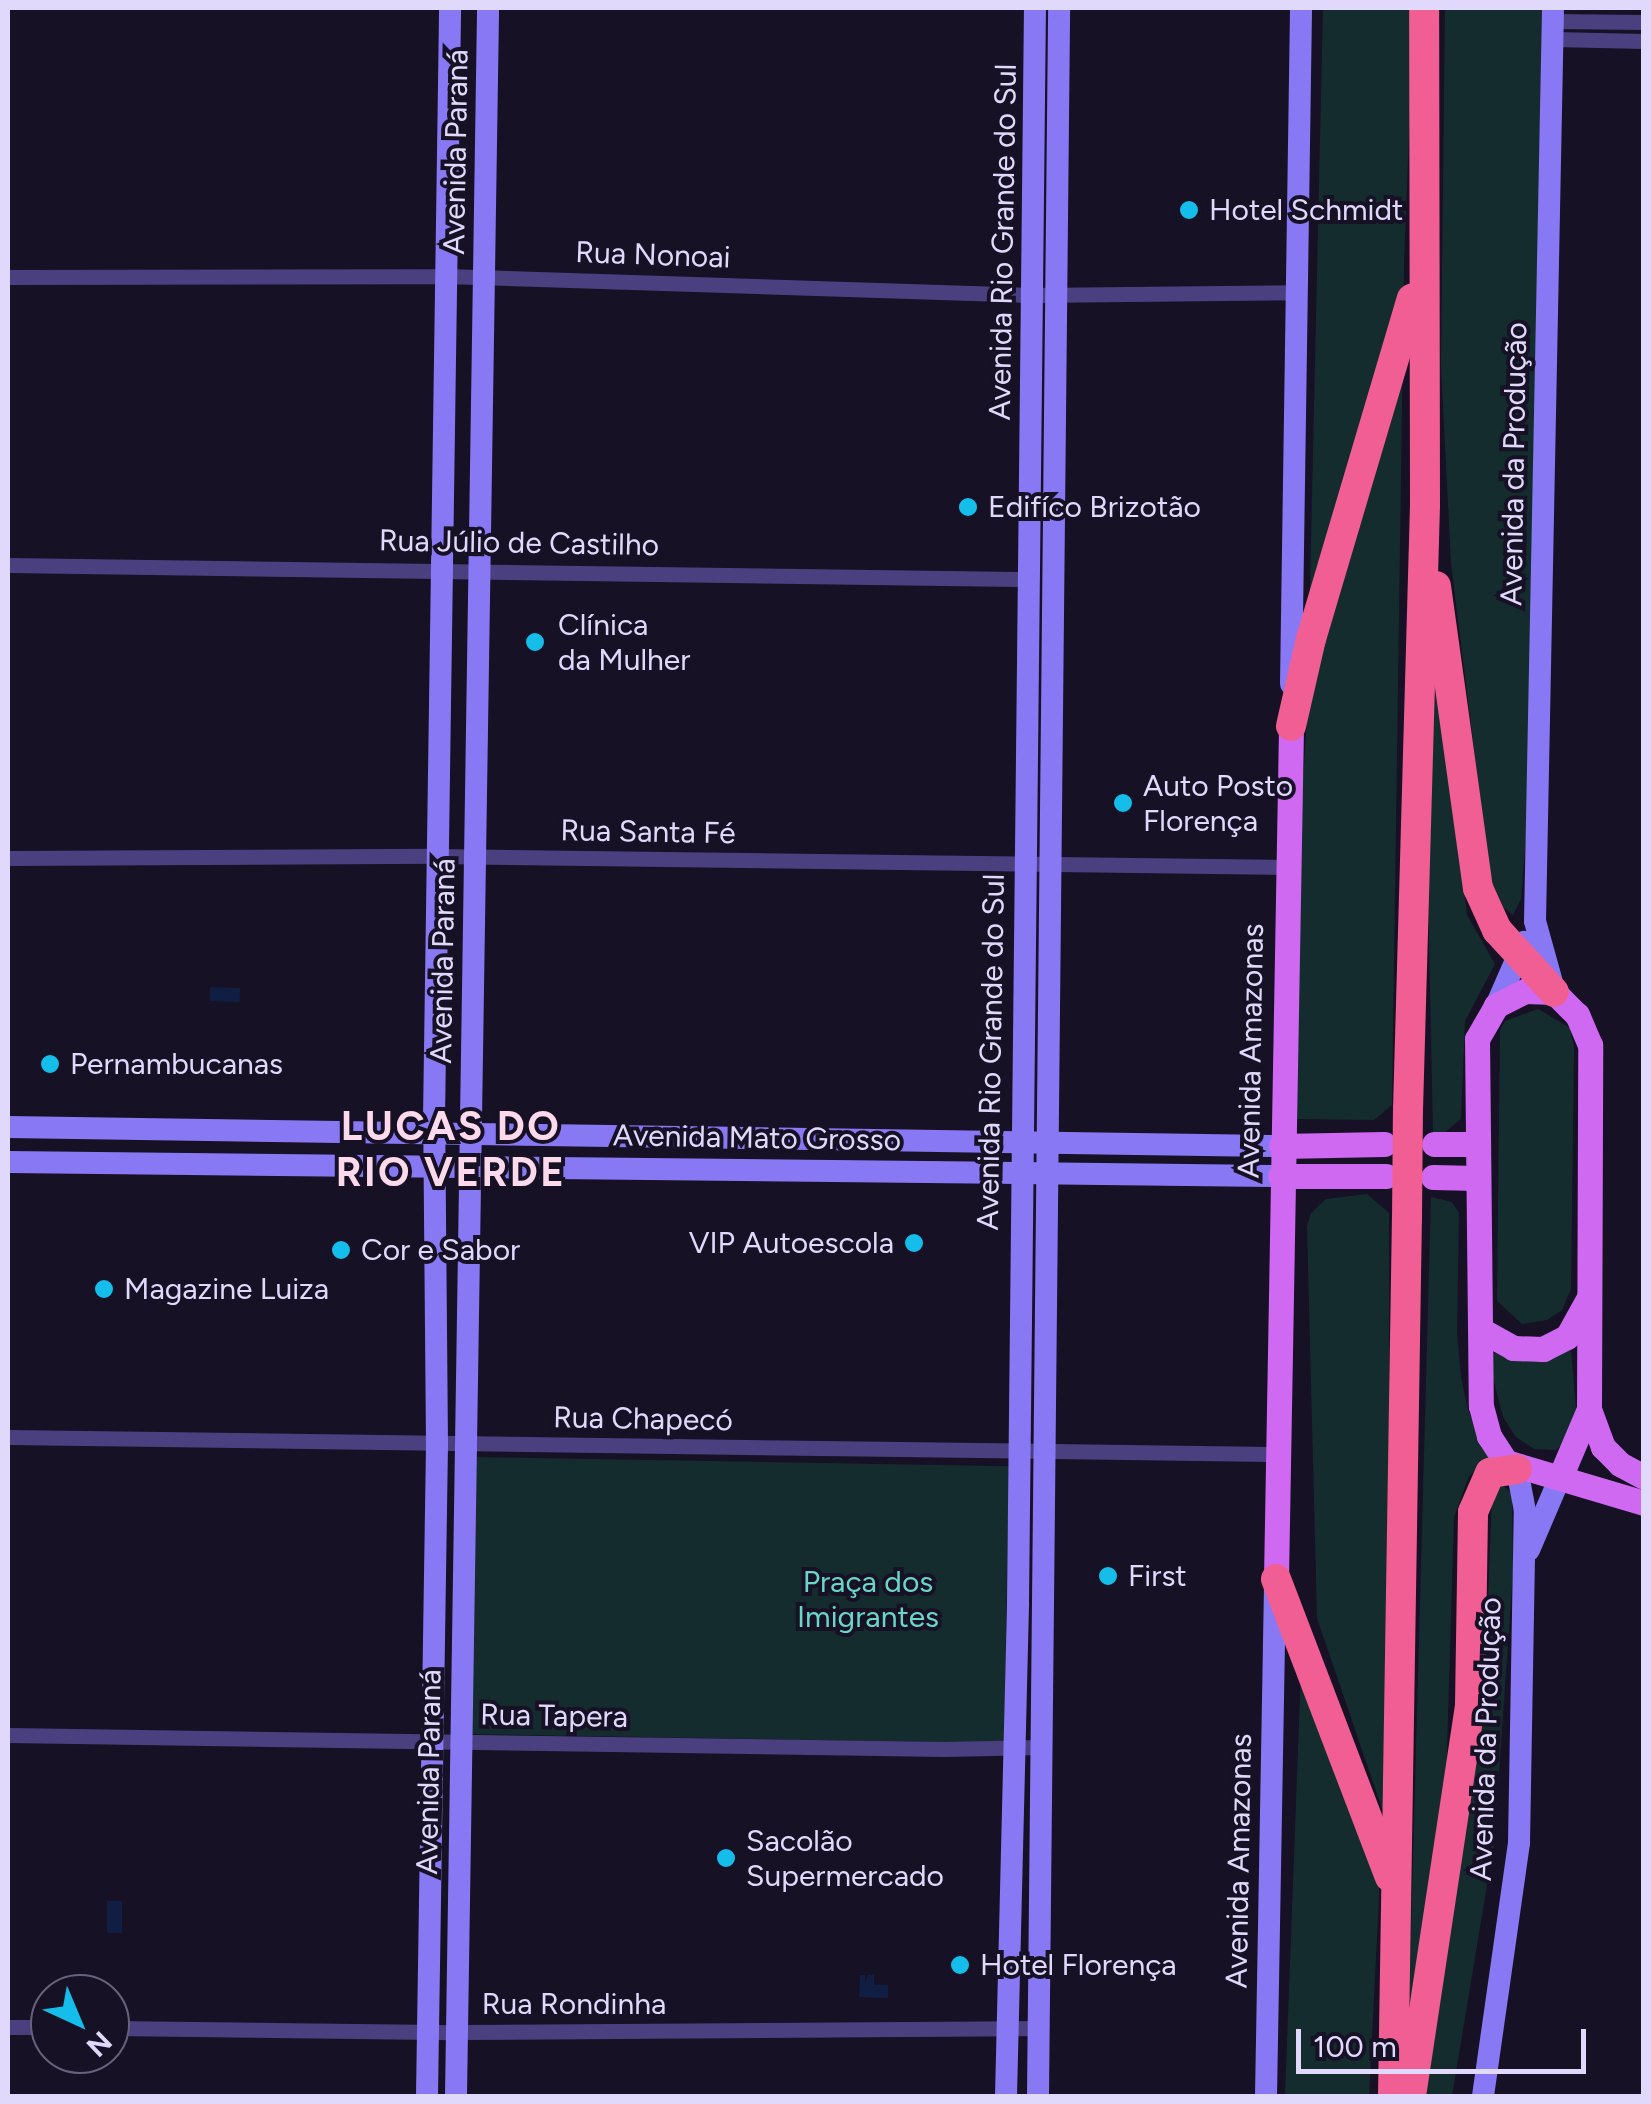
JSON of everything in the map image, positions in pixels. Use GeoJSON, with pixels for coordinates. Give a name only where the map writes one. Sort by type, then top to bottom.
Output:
{"type":"FeatureCollection","features":[{"type":"Feature","properties":{"kind":"highway"},"geometry":{"type":"LineString","coordinates":[[1393,2096],[1408,1110],[1425,504],[1424,8]]}},
{"type":"Feature","properties":{"kind":"highway"},"geometry":{"type":"LineString","coordinates":[[1290,726],[1311,639],[1422,268]]}},
{"type":"Feature","properties":{"kind":"highway"},"geometry":{"type":"LineString","coordinates":[[1425,504],[1478,888],[1490,919],[1554,992]]}},
{"type":"Feature","properties":{"kind":"highway"},"geometry":{"type":"LineString","coordinates":[[1411,2096],[1470,1705],[1473,1512],[1490,1473],[1517,1468]]}},
{"type":"Feature","properties":{"kind":"highway"},"geometry":{"type":"LineString","coordinates":[[1276,1579],[1395,1888]]}},
{"type":"Feature","properties":{"kind":"main road","name":"Avenida Amazonas"},"geometry":{"type":"LineString","coordinates":[[1276,1579],[1290,726]]}},
{"type":"Feature","properties":{"kind":"main road"},"geometry":{"type":"LineString","coordinates":[[1644,1478],[1620,1464],[1603,1447],[1589,1409],[1590,1045],[1576,1015],[1554,992],[1524,991],[1496,1006],[1477,1039],[1480,1406],[1498,1452],[1517,1468],[1562,1475],[1644,1503]]}},
{"type":"Feature","properties":{"kind":"main road","name":"Avenida Mato Grosso"},"geometry":{"type":"LineString","coordinates":[[1281,1146],[1384,1144]]}},
{"type":"Feature","properties":{"kind":"main road"},"geometry":{"type":"LineString","coordinates":[[1434,1144],[1476,1144]]}},
{"type":"Feature","properties":{"kind":"main road","name":"Avenida Mato Grosso"},"geometry":{"type":"LineString","coordinates":[[1280,1176],[1386,1176]]}},
{"type":"Feature","properties":{"kind":"main road"},"geometry":{"type":"LineString","coordinates":[[1433,1177],[1476,1178]]}},
{"type":"Feature","properties":{"kind":"main road"},"geometry":{"type":"LineString","coordinates":[[1482,1330],[1513,1348],[1543,1349],[1567,1337],[1579,1322],[1589,1295]]}},
{"type":"Feature","properties":{"kind":"main road"},"geometry":{"type":"LineString","coordinates":[[1562,1475],[1589,1409]]}},
{"type":"Feature","properties":{"kind":"street","name":"Avenida Paraná"},"geometry":{"type":"LineString","coordinates":[[427,2096],[437,1444],[434,1134],[450,8]]}},
{"type":"Feature","properties":{"kind":"street","name":"Avenida Paraná"},"geometry":{"type":"LineString","coordinates":[[456,2096],[462,1444],[472,1168],[488,8]]}},
{"type":"Feature","properties":{"kind":"street","name":"Avenida Rio Grande do Sul"},"geometry":{"type":"LineString","coordinates":[[1006,2096],[1015,1748],[1035,8]]}},
{"type":"Feature","properties":{"kind":"street","name":"Avenida Rio Grande do Sul"},"geometry":{"type":"LineString","coordinates":[[1038,2096],[1059,8]]}},
{"type":"Feature","properties":{"kind":"street","name":"Avenida Amazonas"},"geometry":{"type":"LineString","coordinates":[[1290,726],[1301,8]]}},
{"type":"Feature","properties":{"kind":"street"},"geometry":{"type":"LineString","coordinates":[[1552,23],[1644,22]]}},
{"type":"Feature","properties":{"kind":"street"},"geometry":{"type":"LineString","coordinates":[[1552,23],[1644,41]]}},
{"type":"Feature","properties":{"kind":"street","name":"Avenida da Produção"},"geometry":{"type":"LineString","coordinates":[[1552,23],[1535,921],[1554,992]]}},
{"type":"Feature","properties":{"kind":"street","name":"Rua Nonoai"},"geometry":{"type":"LineString","coordinates":[[8,278],[446,276],[1032,295],[1297,292]]}},
{"type":"Feature","properties":{"kind":"street","name":"Rua Júlio de Castilho"},"geometry":{"type":"LineString","coordinates":[[8,565],[442,568],[1030,580]]}},
{"type":"Feature","properties":{"kind":"street","name":"Rua Santa Fé"},"geometry":{"type":"LineString","coordinates":[[8,858],[438,856],[1049,867],[1288,867]]}},
{"type":"Feature","properties":{"kind":"street","name":"Avenida da Produção"},"geometry":{"type":"LineString","coordinates":[[1496,1006],[1535,921]]}},
{"type":"Feature","properties":{"kind":"street","name":"Avenida Mato Grosso"},"geometry":{"type":"LineString","coordinates":[[8,1128],[1281,1146]]}},
{"type":"Feature","properties":{"kind":"street","name":"Avenida Mato Grosso"},"geometry":{"type":"LineString","coordinates":[[8,1162],[1280,1176]]}},
{"type":"Feature","properties":{"kind":"street","name":"Rua Chapecó"},"geometry":{"type":"LineString","coordinates":[[8,1437],[1044,1454],[1277,1454]]}},
{"type":"Feature","properties":{"kind":"street","name":"Avenida da Produção"},"geometry":{"type":"LineString","coordinates":[[1484,2096],[1518,1843],[1524,1500],[1517,1468]]}},
{"type":"Feature","properties":{"kind":"street","name":"Avenida da Produção"},"geometry":{"type":"LineString","coordinates":[[1523,1562],[1562,1475]]}},
{"type":"Feature","properties":{"kind":"street","name":"Avenida Amazonas"},"geometry":{"type":"LineString","coordinates":[[1266,2096],[1276,1579]]}},
{"type":"Feature","properties":{"kind":"street","name":"Rua Tapera"},"geometry":{"type":"LineString","coordinates":[[8,1735],[1040,1747]]}},
{"type":"Feature","properties":{"kind":"street","name":"Rua Rondinha"},"geometry":{"type":"LineString","coordinates":[[130,2028],[456,2032],[1038,2028]]}},
{"type":"Feature","properties":{"kind":"green space"},"geometry":{"type":"Polygon","coordinates":[[[1323,8],[1414,8],[1404,264],[1392,1105],[1374,1120],[1296,1119],[1297,872],[1307,719],[1323,8]]]}},
{"type":"Feature","properties":{"kind":"green space"},"geometry":{"type":"Polygon","coordinates":[[[1445,8],[1542,8],[1529,800],[1521,899],[1513,915],[1504,908],[1490,878],[1451,563],[1441,366],[1445,8]]]}},
{"type":"Feature","properties":{"kind":"green space"},"geometry":{"type":"Polygon","coordinates":[[[1421,556],[1467,915],[1495,964],[1465,1021],[1461,1119],[1445,1132],[1433,1132],[1421,556]]]}},
{"type":"Feature","properties":{"kind":"green space"},"geometry":{"type":"Polygon","coordinates":[[[1538,1009],[1570,1028],[1574,1047],[1571,1289],[1562,1310],[1547,1320],[1522,1324],[1497,1301],[1500,1030],[1505,1021],[1538,1009]]]}},
{"type":"Feature","properties":{"kind":"green space"},"geometry":{"type":"Polygon","coordinates":[[[1367,1194],[1389,1213],[1389,1829],[1317,1618],[1307,1226],[1311,1213],[1326,1199],[1367,1194]]]}},
{"type":"Feature","properties":{"kind":"green space"},"geometry":{"type":"Polygon","coordinates":[[[1431,1197],[1452,1202],[1459,1213],[1457,1333],[1461,1377],[1468,1410],[1491,1460],[1469,1476],[1454,1517],[1446,1783],[1408,2045],[1431,1197]]]}},
{"type":"Feature","properties":{"kind":"green space"},"geometry":{"type":"Polygon","coordinates":[[[1571,1350],[1576,1409],[1571,1435],[1556,1450],[1534,1449],[1516,1437],[1503,1417],[1492,1374],[1494,1353],[1538,1360],[1571,1350]]]}},
{"type":"Feature","properties":{"kind":"green space","name":"Praça dos Imigrantes"},"geometry":{"type":"Polygon","coordinates":[[[474,1457],[1009,1466],[1004,1743],[469,1734],[474,1457]]]}},
{"type":"Feature","properties":{"kind":"green space"},"geometry":{"type":"Polygon","coordinates":[[[1502,1484],[1512,1494],[1513,1572],[1494,1843],[1452,2096],[1420,2096],[1484,1707],[1492,1497],[1502,1484]]]}},
{"type":"Feature","properties":{"kind":"green space"},"geometry":{"type":"Polygon","coordinates":[[[1301,1671],[1380,1878],[1369,2096],[1285,2096],[1301,1671]]]}},
{"type":"Feature","properties":{"kind":"water"},"geometry":{"type":"Polygon","coordinates":[[[210,987],[240,988],[239,1002],[210,1001],[210,987]]]}},
{"type":"Feature","properties":{"kind":"water"},"geometry":{"type":"Polygon","coordinates":[[[107,1901],[122,1901],[122,1933],[107,1933],[107,1901]]]}},
{"type":"Feature","properties":{"kind":"water"},"geometry":{"type":"Polygon","coordinates":[[[860,1975],[865,1975],[865,1984],[868,1975],[874,1975],[874,1985],[888,1985],[888,1998],[859,1997],[860,1975]]]}},
{"type":"Feature","properties":{"kind":"place","name":"Hotel Schmidt"},"geometry":{"type":"Point","coordinates":[1189,210]}},
{"type":"Feature","properties":{"kind":"place","name":"Edifíco Brizotão"},"geometry":{"type":"Point","coordinates":[968,507]}},
{"type":"Feature","properties":{"kind":"place","name":"Clínica da Mulher"},"geometry":{"type":"Point","coordinates":[535,642]}},
{"type":"Feature","properties":{"kind":"place","name":"Auto Posto Florença"},"geometry":{"type":"Point","coordinates":[1123,803]}},
{"type":"Feature","properties":{"kind":"place","name":"Pernambucanas"},"geometry":{"type":"Point","coordinates":[50,1064]}},
{"type":"Feature","properties":{"kind":"place","name":"VIP Autoescola"},"geometry":{"type":"Point","coordinates":[914,1243]}},
{"type":"Feature","properties":{"kind":"place","name":"Cor e Sabor"},"geometry":{"type":"Point","coordinates":[341,1250]}},
{"type":"Feature","properties":{"kind":"place","name":"Magazine Luiza"},"geometry":{"type":"Point","coordinates":[104,1289]}},
{"type":"Feature","properties":{"kind":"place","name":"First"},"geometry":{"type":"Point","coordinates":[1108,1576]}},
{"type":"Feature","properties":{"kind":"place","name":"Sacolão Supermercado"},"geometry":{"type":"Point","coordinates":[726,1858]}},
{"type":"Feature","properties":{"kind":"place","name":"Hotel Florença"},"geometry":{"type":"Point","coordinates":[960,1965]}},
{"type":"Feature","properties":{"kind":"district","name":"LUCAS DO RIO VERDE"},"geometry":{"type":"Point","coordinates":[451,1149]}}]}
